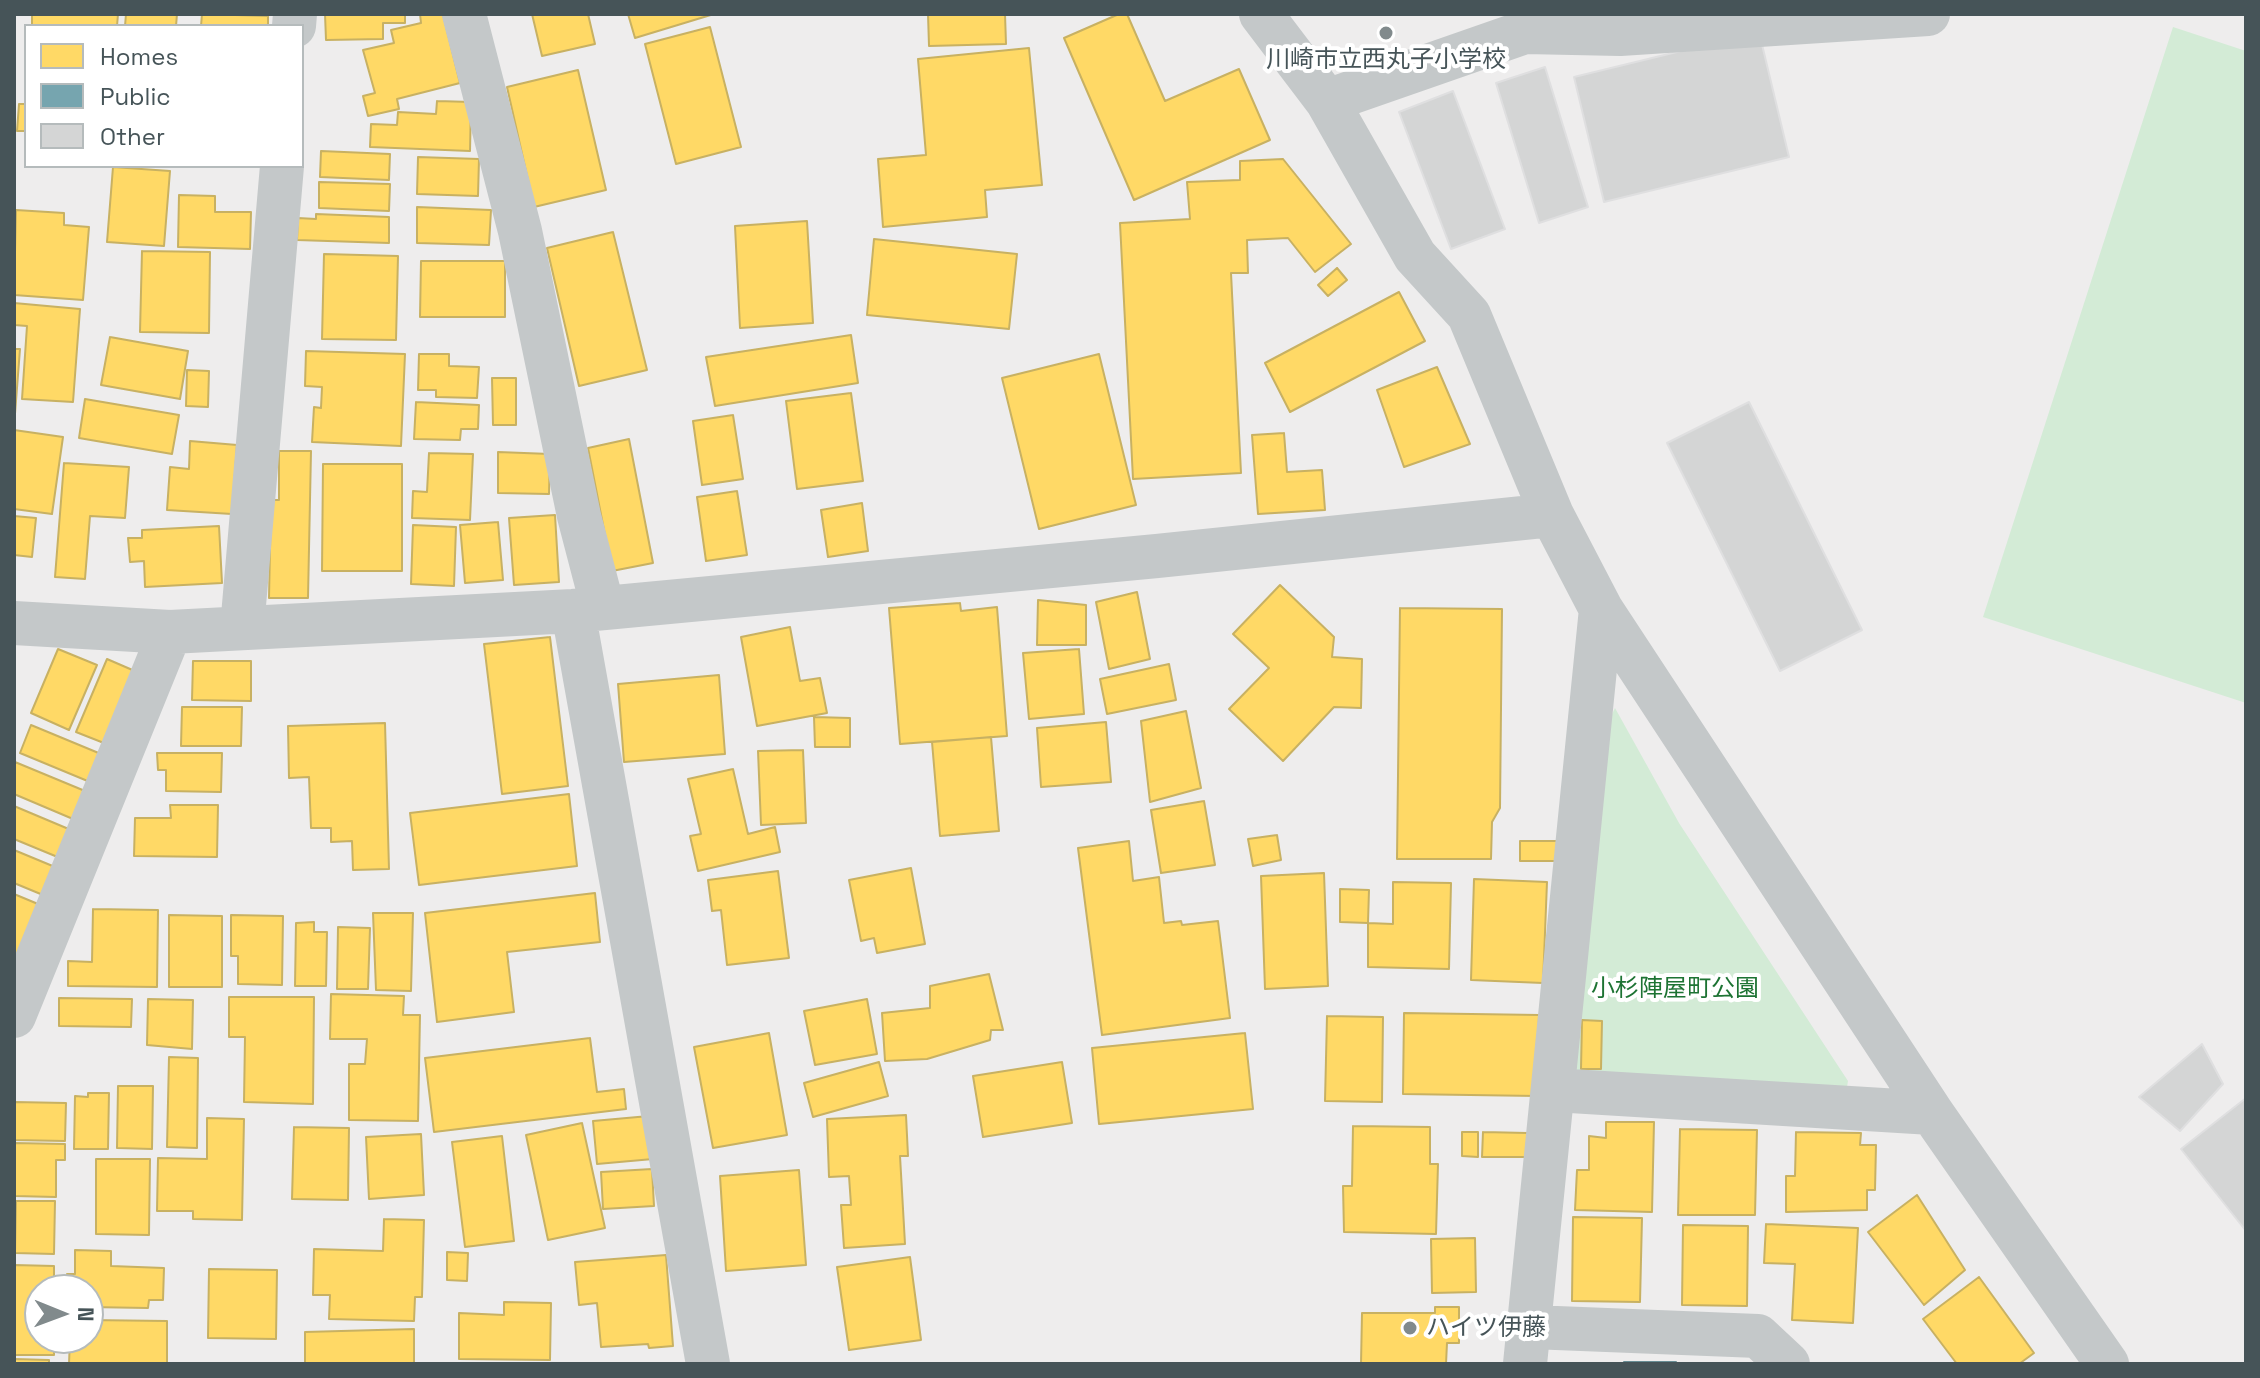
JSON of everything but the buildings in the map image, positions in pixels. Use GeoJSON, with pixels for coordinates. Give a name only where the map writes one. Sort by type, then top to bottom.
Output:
{"type":"FeatureCollection","features":[{"type":"Feature","properties":{"kind":"street"},"geometry":{"type":"LineString","coordinates":[[464,14],[520,231],[579,516],[588,609],[708,1364]]}},
{"type":"Feature","properties":{"kind":"street"},"geometry":{"type":"LineString","coordinates":[[1261,14],[1327,101],[1415,256],[1469,315],[1552,515],[1601,609],[1932,1113],[2107,1364]]}},
{"type":"Feature","properties":{"kind":"street"},"geometry":{"type":"LineString","coordinates":[[1327,101],[1525,32],[1620,34],[1928,14]]}},
{"type":"Feature","properties":{"kind":"street"},"geometry":{"type":"LineString","coordinates":[[242,628],[282,168]]}},
{"type":"Feature","properties":{"kind":"street"},"geometry":{"type":"LineString","coordinates":[[14,623],[170,632],[588,609],[1552,515]]}},
{"type":"Feature","properties":{"kind":"street"},"geometry":{"type":"LineString","coordinates":[[1601,609],[1528,1345],[1758,1336],[1788,1364]]}},
{"type":"Feature","properties":{"kind":"street"},"geometry":{"type":"LineString","coordinates":[[14,1016],[170,632]]}},
{"type":"Feature","properties":{"kind":"street"},"geometry":{"type":"LineString","coordinates":[[1554,1090],[1932,1113]]}},
{"type":"Feature","properties":{"kind":"green space"},"geometry":{"type":"Polygon","coordinates":[[[2173,27],[2246,51],[2246,703],[1983,617],[2173,27]]]}},
{"type":"Feature","properties":{"kind":"green space","name":"小杉陣屋町公園"},"geometry":{"type":"Polygon","coordinates":[[[1615,708],[1679,823],[1848,1081],[1846,1093],[1572,1078],[1605,728],[1615,708]]]}},
{"type":"Feature","properties":{"kind":"place","name":"川崎市立西丸子小学校"},"geometry":{"type":"Point","coordinates":[1386,33]}},
{"type":"Feature","properties":{"kind":"place","name":"ハイツ伊藤"},"geometry":{"type":"Point","coordinates":[1410,1328]}}]}
